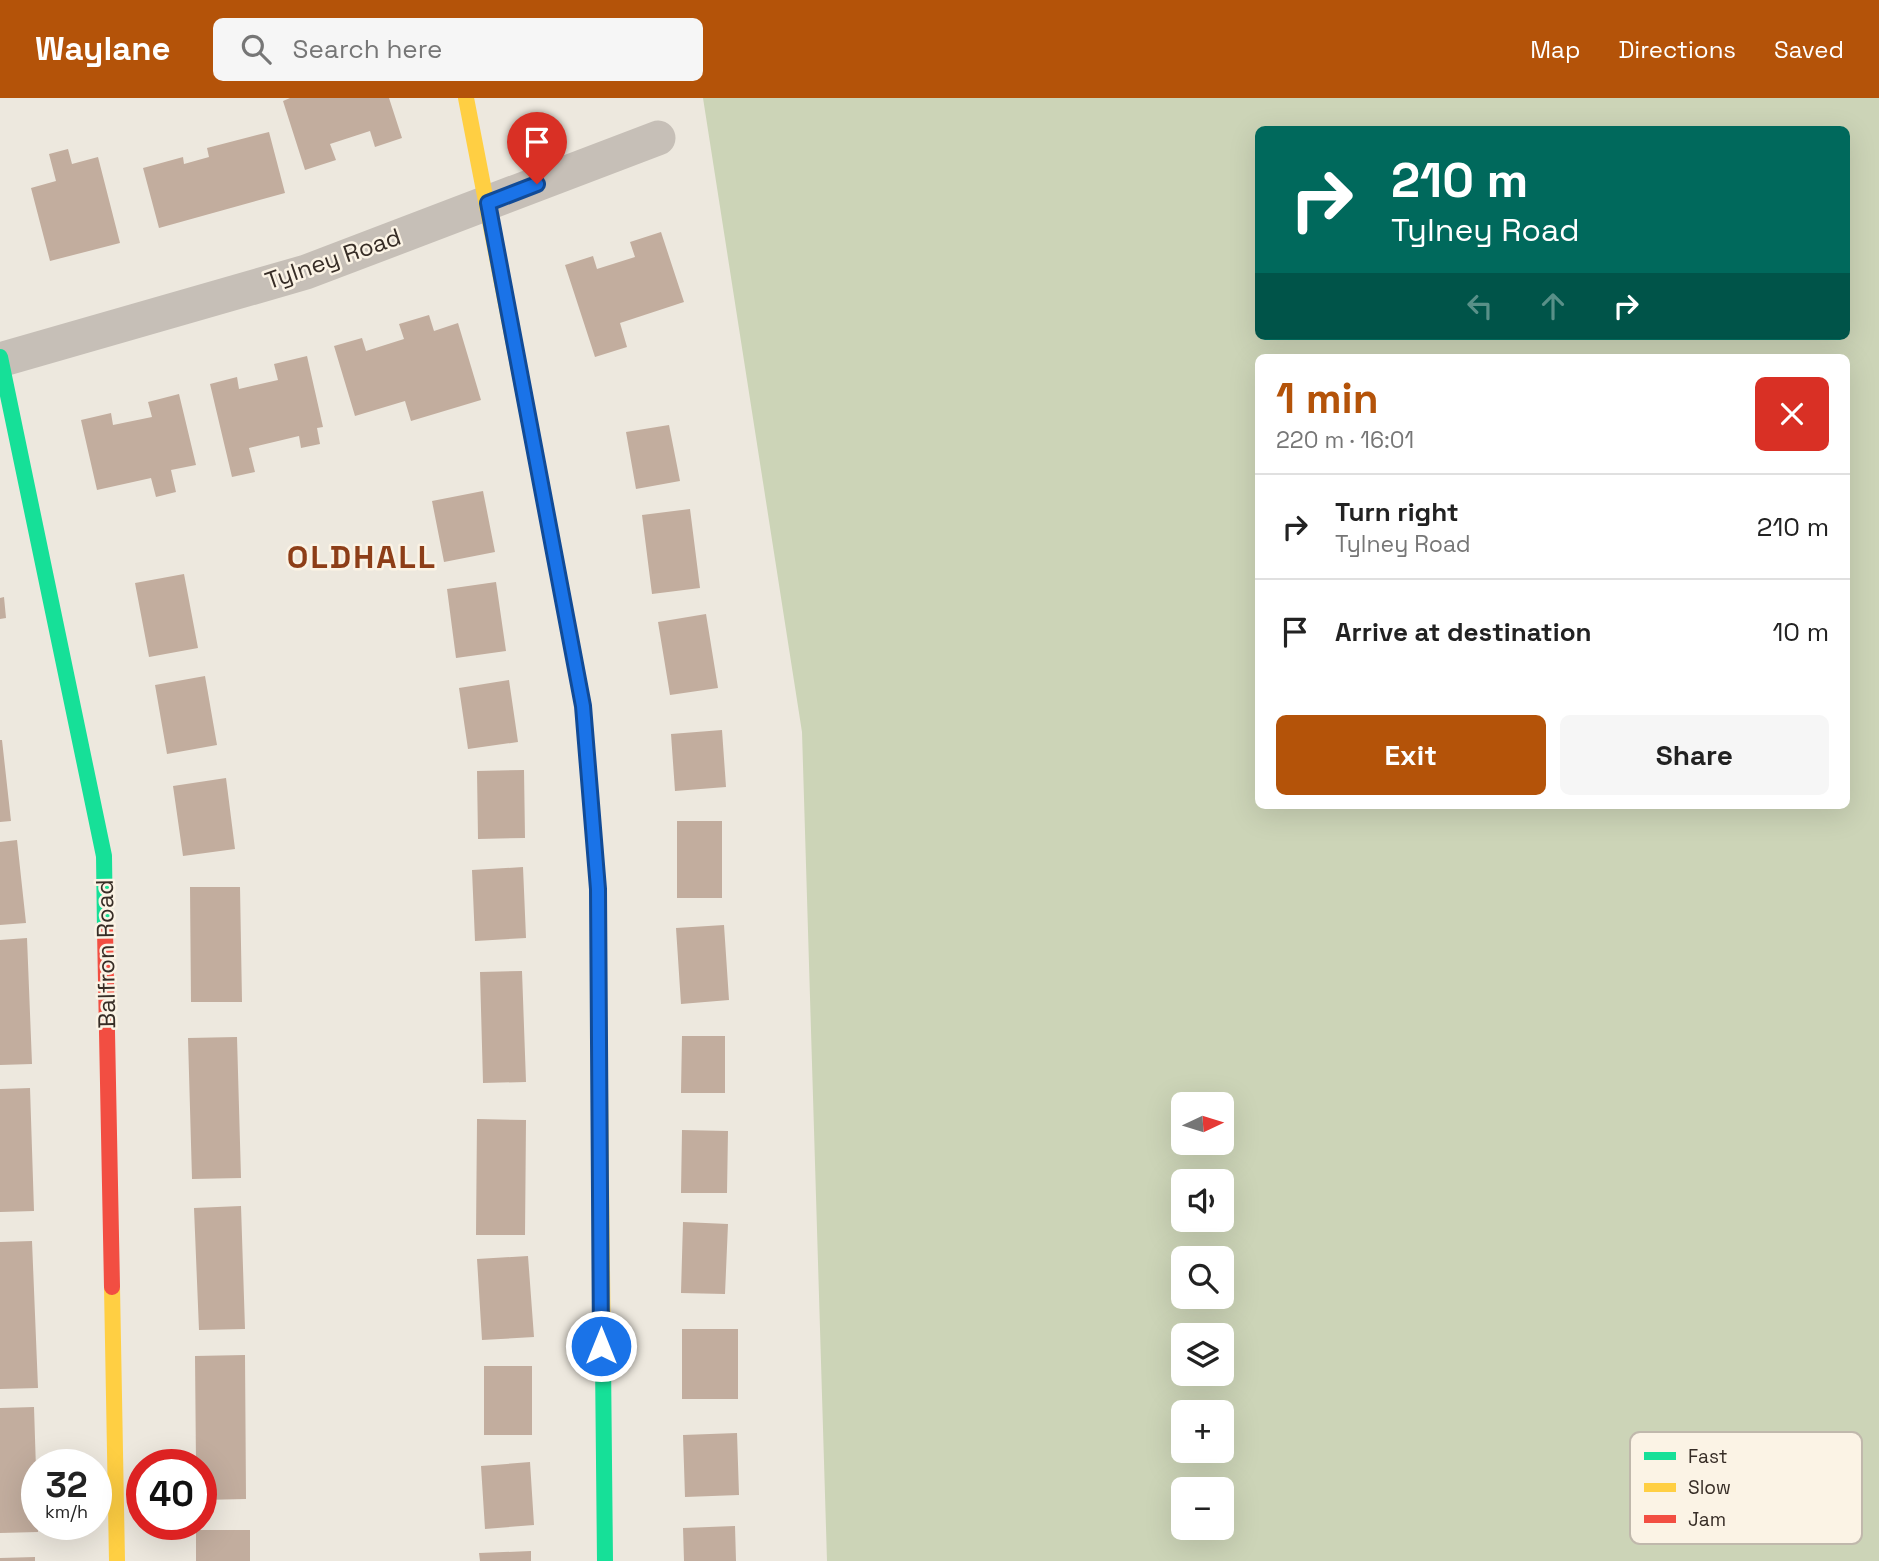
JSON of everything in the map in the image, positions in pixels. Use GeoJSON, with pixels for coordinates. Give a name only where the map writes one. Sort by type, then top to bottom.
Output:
{"type":"FeatureCollection","features":[{"type":"Feature","properties":{"kind":"street"},"geometry":{"type":"LineString","coordinates":[[466,98],[583,706],[598,889],[605,1561]]}},
{"type":"Feature","properties":{"kind":"street","name":"Tylney Road"},"geometry":{"type":"LineString","coordinates":[[0,359],[306,272],[658,138]]}},
{"type":"Feature","properties":{"kind":"street","name":"Balfron Road"},"geometry":{"type":"LineString","coordinates":[[0,359],[104,856],[117,1561]]}},
{"type":"Feature","properties":{"kind":"green space"},"geometry":{"type":"Polygon","coordinates":[[[703,98],[1879,98],[1879,1561],[827,1561],[802,732],[703,98]]]}},
{"type":"Feature","properties":{"kind":"building"},"geometry":{"type":"Polygon","coordinates":[[[290,98],[389,98],[402,138],[375,147],[370,131],[330,144],[336,160],[305,170],[283,101],[290,98]]]}},
{"type":"Feature","properties":{"kind":"building"},"geometry":{"type":"Polygon","coordinates":[[[269,132],[285,193],[159,228],[143,168],[183,157],[184,164],[209,157],[207,148],[269,132]]]}},
{"type":"Feature","properties":{"kind":"building"},"geometry":{"type":"Polygon","coordinates":[[[68,149],[72,164],[98,157],[120,243],[50,261],[31,188],[56,181],[49,154],[68,149]]]}},
{"type":"Feature","properties":{"kind":"building"},"geometry":{"type":"Polygon","coordinates":[[[661,232],[684,302],[620,323],[627,347],[595,357],[565,265],[593,256],[597,269],[635,257],[630,242],[661,232]]]}},
{"type":"Feature","properties":{"kind":"building"},"geometry":{"type":"Polygon","coordinates":[[[429,315],[434,331],[458,323],[481,400],[411,421],[405,401],[355,416],[334,346],[362,338],[366,351],[404,339],[399,324],[429,315]]]}},
{"type":"Feature","properties":{"kind":"building"},"geometry":{"type":"Polygon","coordinates":[[[307,356],[323,427],[317,428],[320,444],[301,448],[299,436],[249,448],[255,472],[232,477],[210,384],[237,377],[239,389],[278,380],[274,364],[307,356]]]}},
{"type":"Feature","properties":{"kind":"building"},"geometry":{"type":"Polygon","coordinates":[[[179,394],[196,465],[171,470],[176,492],[156,497],[151,478],[97,490],[81,420],[111,413],[113,425],[152,417],[148,402],[179,394]]]}},
{"type":"Feature","properties":{"kind":"building"},"geometry":{"type":"Polygon","coordinates":[[[669,425],[680,481],[636,489],[626,432],[669,425]]]}},
{"type":"Feature","properties":{"kind":"building"},"geometry":{"type":"Polygon","coordinates":[[[483,491],[495,552],[444,562],[432,501],[483,491]]]}},
{"type":"Feature","properties":{"kind":"building"},"geometry":{"type":"Polygon","coordinates":[[[690,509],[700,588],[652,594],[642,515],[690,509]]]}},
{"type":"Feature","properties":{"kind":"building"},"geometry":{"type":"Polygon","coordinates":[[[184,574],[198,648],[149,657],[135,583],[184,574]]]}},
{"type":"Feature","properties":{"kind":"building"},"geometry":{"type":"Polygon","coordinates":[[[496,582],[506,651],[456,658],[447,589],[496,582]]]}},
{"type":"Feature","properties":{"kind":"building"},"geometry":{"type":"Polygon","coordinates":[[[4,597],[6,618],[0,619],[0,598],[4,597]]]}},
{"type":"Feature","properties":{"kind":"building"},"geometry":{"type":"Polygon","coordinates":[[[706,614],[718,688],[670,695],[658,622],[706,614]]]}},
{"type":"Feature","properties":{"kind":"building"},"geometry":{"type":"Polygon","coordinates":[[[205,676],[217,745],[167,754],[155,685],[205,676]]]}},
{"type":"Feature","properties":{"kind":"building"},"geometry":{"type":"Polygon","coordinates":[[[509,680],[518,742],[468,749],[459,688],[509,680]]]}},
{"type":"Feature","properties":{"kind":"building"},"geometry":{"type":"Polygon","coordinates":[[[722,730],[726,787],[675,791],[671,734],[722,730]]]}},
{"type":"Feature","properties":{"kind":"building"},"geometry":{"type":"Polygon","coordinates":[[[0,740],[11,821],[0,822],[0,740]]]}},
{"type":"Feature","properties":{"kind":"building"},"geometry":{"type":"Polygon","coordinates":[[[524,770],[525,838],[478,839],[477,771],[524,770]]]}},
{"type":"Feature","properties":{"kind":"building"},"geometry":{"type":"Polygon","coordinates":[[[226,778],[235,849],[183,856],[173,786],[226,778]]]}},
{"type":"Feature","properties":{"kind":"building"},"geometry":{"type":"Polygon","coordinates":[[[677,821],[722,821],[722,898],[677,898],[677,821]]]}},
{"type":"Feature","properties":{"kind":"building"},"geometry":{"type":"Polygon","coordinates":[[[17,840],[26,923],[0,925],[0,842],[17,840]]]}},
{"type":"Feature","properties":{"kind":"building"},"geometry":{"type":"Polygon","coordinates":[[[523,867],[526,938],[475,941],[472,870],[523,867]]]}},
{"type":"Feature","properties":{"kind":"building"},"geometry":{"type":"Polygon","coordinates":[[[190,887],[240,887],[242,1002],[191,1002],[190,887]]]}},
{"type":"Feature","properties":{"kind":"building"},"geometry":{"type":"Polygon","coordinates":[[[724,925],[729,1000],[681,1004],[676,928],[724,925]]]}},
{"type":"Feature","properties":{"kind":"building"},"geometry":{"type":"Polygon","coordinates":[[[27,938],[32,1064],[0,1065],[0,940],[27,938]]]}},
{"type":"Feature","properties":{"kind":"building"},"geometry":{"type":"Polygon","coordinates":[[[522,971],[526,1082],[483,1083],[480,972],[522,971]]]}},
{"type":"Feature","properties":{"kind":"building"},"geometry":{"type":"Polygon","coordinates":[[[682,1036],[725,1036],[725,1093],[681,1093],[682,1036]]]}},
{"type":"Feature","properties":{"kind":"building"},"geometry":{"type":"Polygon","coordinates":[[[237,1037],[241,1178],[192,1179],[188,1038],[237,1037]]]}},
{"type":"Feature","properties":{"kind":"building"},"geometry":{"type":"Polygon","coordinates":[[[30,1088],[34,1211],[0,1212],[0,1089],[30,1088]]]}},
{"type":"Feature","properties":{"kind":"building"},"geometry":{"type":"Polygon","coordinates":[[[477,1119],[526,1120],[525,1235],[476,1235],[477,1119]]]}},
{"type":"Feature","properties":{"kind":"building"},"geometry":{"type":"Polygon","coordinates":[[[682,1130],[728,1131],[727,1193],[681,1193],[682,1130]]]}},
{"type":"Feature","properties":{"kind":"building"},"geometry":{"type":"Polygon","coordinates":[[[241,1206],[245,1329],[199,1330],[194,1208],[241,1206]]]}},
{"type":"Feature","properties":{"kind":"building"},"geometry":{"type":"Polygon","coordinates":[[[683,1222],[728,1224],[725,1294],[681,1293],[683,1222]]]}},
{"type":"Feature","properties":{"kind":"building"},"geometry":{"type":"Polygon","coordinates":[[[32,1241],[38,1388],[0,1389],[0,1242],[32,1241]]]}},
{"type":"Feature","properties":{"kind":"building"},"geometry":{"type":"Polygon","coordinates":[[[528,1256],[534,1337],[482,1340],[477,1259],[528,1256]]]}},
{"type":"Feature","properties":{"kind":"building"},"geometry":{"type":"Polygon","coordinates":[[[682,1329],[738,1329],[738,1399],[682,1399],[682,1329]]]}},
{"type":"Feature","properties":{"kind":"building"},"geometry":{"type":"Polygon","coordinates":[[[245,1355],[246,1499],[217,1500],[217,1449],[196,1449],[195,1356],[245,1355]]]}},
{"type":"Feature","properties":{"kind":"building"},"geometry":{"type":"Polygon","coordinates":[[[484,1366],[532,1366],[532,1435],[484,1435],[484,1366]]]}},
{"type":"Feature","properties":{"kind":"building"},"geometry":{"type":"Polygon","coordinates":[[[34,1407],[35,1449],[21,1449],[21,1532],[0,1533],[0,1408],[34,1407]]]}},
{"type":"Feature","properties":{"kind":"building"},"geometry":{"type":"Polygon","coordinates":[[[737,1433],[739,1495],[685,1497],[683,1435],[737,1433]]]}},
{"type":"Feature","properties":{"kind":"building"},"geometry":{"type":"Polygon","coordinates":[[[530,1462],[534,1525],[485,1529],[481,1466],[530,1462]]]}},
{"type":"Feature","properties":{"kind":"building"},"geometry":{"type":"Polygon","coordinates":[[[735,1526],[736,1561],[684,1561],[683,1528],[735,1526]]]}},
{"type":"Feature","properties":{"kind":"building"},"geometry":{"type":"Polygon","coordinates":[[[217,1530],[250,1530],[250,1561],[196,1561],[196,1540],[217,1540],[217,1530]]]}},
{"type":"Feature","properties":{"kind":"building"},"geometry":{"type":"Polygon","coordinates":[[[531,1551],[531,1561],[480,1561],[479,1553],[531,1551]]]}},
{"type":"Feature","properties":{"kind":"building"},"geometry":{"type":"Polygon","coordinates":[[[35,1557],[35,1561],[0,1561],[0,1558],[35,1557]]]}},
{"type":"Feature","properties":{"kind":"traffic: fast"},"geometry":{"type":"LineString","coordinates":[[0,357],[104,856],[105,930]]}},
{"type":"Feature","properties":{"kind":"traffic: fast"},"geometry":{"type":"LineString","coordinates":[[603,1361],[605,1561]]}},
{"type":"Feature","properties":{"kind":"traffic: slow"},"geometry":{"type":"LineString","coordinates":[[466,98],[546,510]]}},
{"type":"Feature","properties":{"kind":"traffic: slow"},"geometry":{"type":"LineString","coordinates":[[599,996],[603,1361]]}},
{"type":"Feature","properties":{"kind":"traffic: slow"},"geometry":{"type":"LineString","coordinates":[[112,1287],[117,1561]]}},
{"type":"Feature","properties":{"kind":"traffic: jam"},"geometry":{"type":"LineString","coordinates":[[546,510],[583,706],[598,889],[599,996]]}},
{"type":"Feature","properties":{"kind":"traffic: jam"},"geometry":{"type":"LineString","coordinates":[[105,930],[112,1287]]}},
{"type":"Feature","properties":{"kind":"district","name":"OLDHALL"},"geometry":{"type":"Point","coordinates":[362,557]}},
{"type":"Feature","properties":{"kind":"route"},"geometry":{"type":"LineString","coordinates":[[537,184],[488,203],[583,706],[598,889],[601,1346]]}}]}
